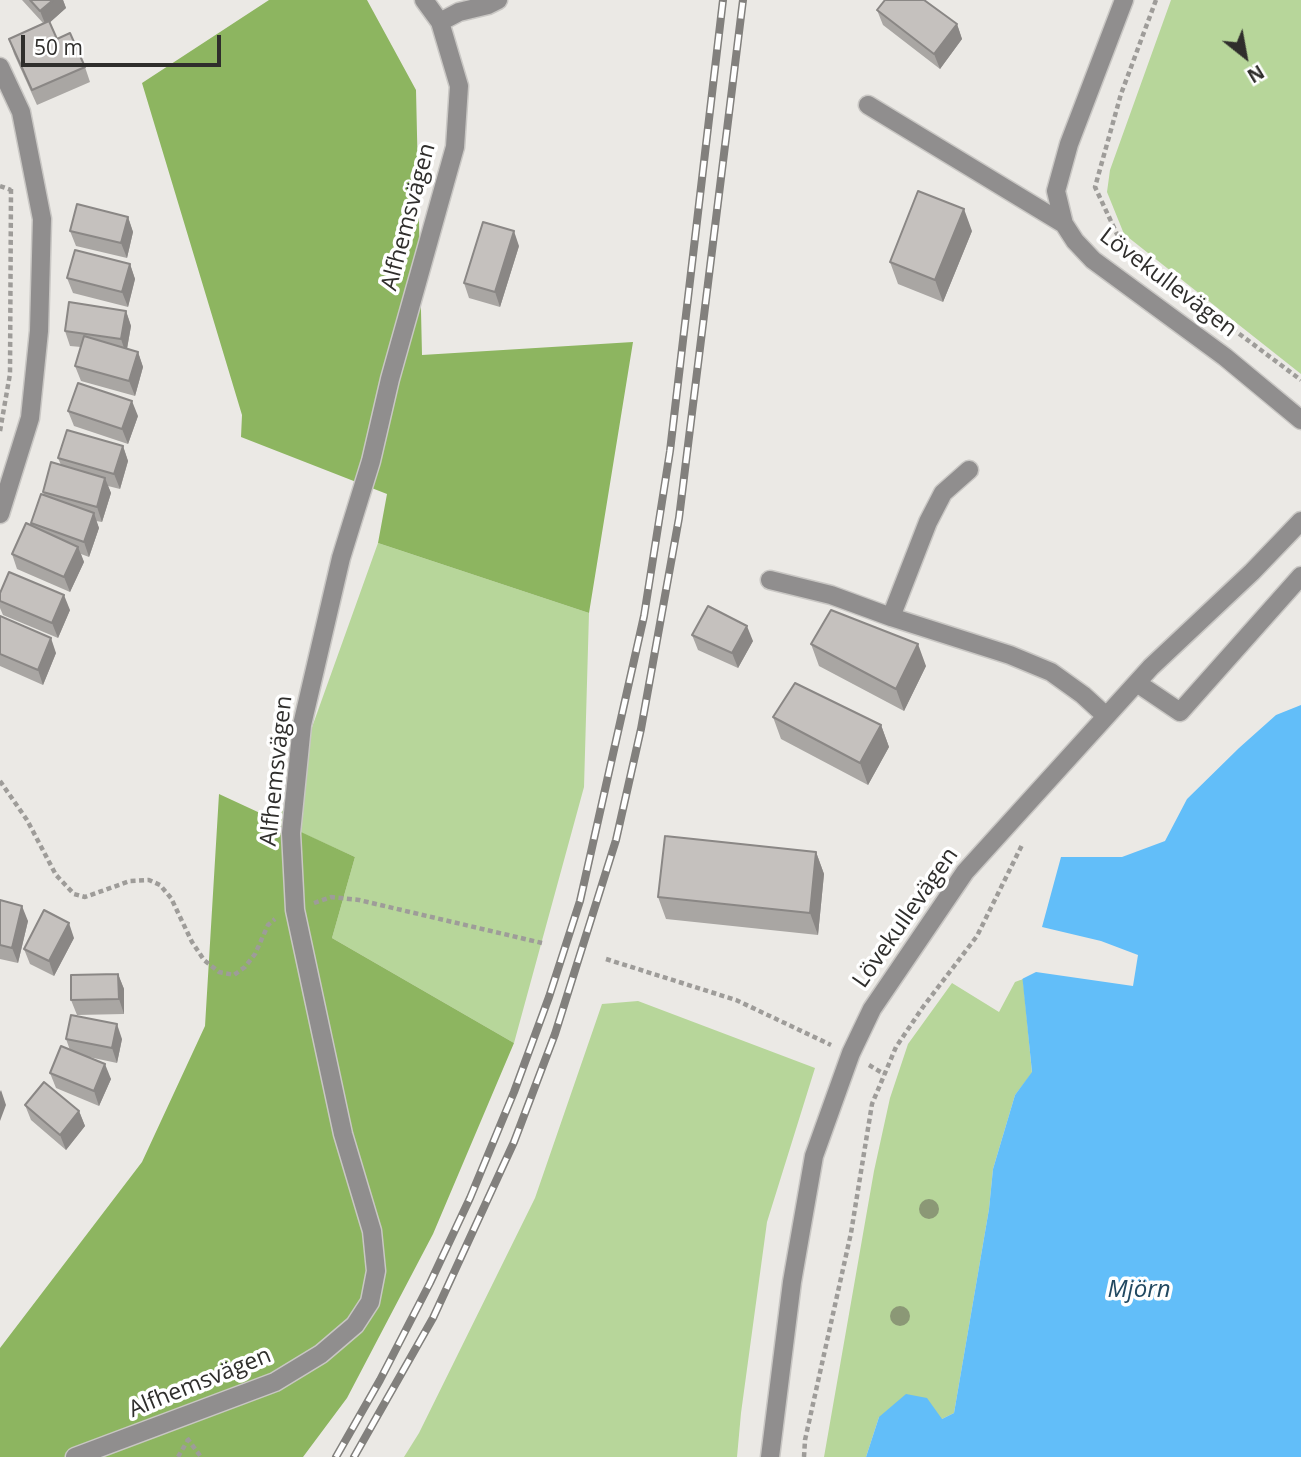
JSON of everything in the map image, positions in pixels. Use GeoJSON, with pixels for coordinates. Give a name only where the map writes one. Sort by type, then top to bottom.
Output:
{"type":"FeatureCollection","features":[{"type":"Feature","properties":{"kind":"street","name":"Alfhemsvägen"},"geometry":{"type":"LineString","coordinates":[[75,1457],[275,1382],[321,1354],[355,1325],[370,1302],[376,1271],[372,1231],[343,1134],[295,909],[291,833],[302,725],[341,558],[371,461],[390,379],[455,148],[459,86],[440,22],[424,0]]}},
{"type":"Feature","properties":{"kind":"street"},"geometry":{"type":"LineString","coordinates":[[440,22],[458,12],[498,0]]}},
{"type":"Feature","properties":{"kind":"street","name":"Lövekullevägen"},"geometry":{"type":"LineString","coordinates":[[1124,0],[1069,145],[1059,179],[1056,191],[1064,224],[1093,260],[1225,357],[1301,420]]}},
{"type":"Feature","properties":{"kind":"street"},"geometry":{"type":"LineString","coordinates":[[0,67],[21,112],[42,219],[39,331],[30,418],[0,514]]}},
{"type":"Feature","properties":{"kind":"street"},"geometry":{"type":"LineString","coordinates":[[868,105],[1064,224]]}},
{"type":"Feature","properties":{"kind":"street"},"geometry":{"type":"LineString","coordinates":[[891,617],[928,522],[943,493],[969,470]]}},
{"type":"Feature","properties":{"kind":"street","name":"Lövekullevägen"},"geometry":{"type":"LineString","coordinates":[[770,1457],[792,1282],[814,1156],[851,1053],[872,1009],[965,872],[1137,683],[1301,521]]}},
{"type":"Feature","properties":{"kind":"street"},"geometry":{"type":"LineString","coordinates":[[1137,683],[1180,712],[1301,576]]}},
{"type":"Feature","properties":{"kind":"street"},"geometry":{"type":"LineString","coordinates":[[770,580],[831,595],[1010,655],[1051,672],[1107,716]]}},
{"type":"Feature","properties":{"kind":"path"},"geometry":{"type":"LineString","coordinates":[[1156,0],[1121,94],[1095,187],[1123,247],[1301,380]]}},
{"type":"Feature","properties":{"kind":"path"},"geometry":{"type":"LineString","coordinates":[[0,431],[3,400],[10,374],[9,178]]}},
{"type":"Feature","properties":{"kind":"path"},"geometry":{"type":"LineString","coordinates":[[0,186],[11,190]]}},
{"type":"Feature","properties":{"kind":"path"},"geometry":{"type":"LineString","coordinates":[[0,780],[27,820],[56,875],[74,894],[85,897],[130,881],[149,880],[160,885],[172,898],[204,960],[219,972],[234,975],[245,967],[256,954],[268,925],[281,912],[331,897],[359,900],[542,943]]}},
{"type":"Feature","properties":{"kind":"path"},"geometry":{"type":"LineString","coordinates":[[804,1457],[810,1415],[851,1233],[872,1104],[896,1047],[977,936],[1029,831]]}},
{"type":"Feature","properties":{"kind":"path"},"geometry":{"type":"LineString","coordinates":[[606,960],[736,1000],[851,1053]]}},
{"type":"Feature","properties":{"kind":"path"},"geometry":{"type":"LineString","coordinates":[[178,1457],[188,1440]]}},
{"type":"Feature","properties":{"kind":"green space"},"geometry":{"type":"Polygon","coordinates":[[[269,0],[367,0],[416,90],[422,355],[633,342],[589,613],[378,543],[387,494],[241,437],[242,415],[142,83],[269,0]]]}},
{"type":"Feature","properties":{"kind":"green space"},"geometry":{"type":"Polygon","coordinates":[[[1171,0],[1301,0],[1301,374],[1124,234],[1107,192],[1110,170],[1171,0]]]}},
{"type":"Feature","properties":{"kind":"green space"},"geometry":{"type":"Polygon","coordinates":[[[378,543],[589,613],[584,787],[514,1043],[332,938],[355,857],[278,822],[378,543]]]}},
{"type":"Feature","properties":{"kind":"green space"},"geometry":{"type":"Polygon","coordinates":[[[219,794],[355,857],[332,938],[514,1043],[433,1234],[347,1398],[303,1457],[0,1457],[0,1348],[142,1162],[205,1026],[219,794]]]}},
{"type":"Feature","properties":{"kind":"green space"},"geometry":{"type":"Polygon","coordinates":[[[1023,979],[1032,1073],[1015,1095],[993,1169],[989,1209],[954,1413],[942,1419],[879,1417],[866,1457],[824,1457],[874,1171],[890,1098],[908,1044],[952,983],[999,1012],[1015,982],[1023,979]]]}},
{"type":"Feature","properties":{"kind":"green space"},"geometry":{"type":"Polygon","coordinates":[[[638,1001],[815,1068],[767,1222],[737,1457],[404,1457],[419,1433],[535,1198],[602,1004],[638,1001]]]}},
{"type":"Feature","properties":{"kind":"water","name":"Mjörn"},"geometry":{"type":"Polygon","coordinates":[[[1301,705],[1301,1457],[866,1457],[879,1417],[906,1394],[927,1398],[942,1419],[954,1413],[989,1209],[993,1169],[1015,1095],[1032,1072],[1022,974],[1042,927],[1061,857],[1122,857],[1165,841],[1187,799],[1276,715],[1301,705]]]}},
{"type":"Feature","properties":{"kind":"pier"},"geometry":{"type":"Polygon","coordinates":[[[1039,924],[1101,941],[1138,955],[1133,986],[1036,972],[1020,980],[1019,973],[1039,924]]]}},
{"type":"Feature","properties":{"kind":"building"},"geometry":{"type":"Polygon","coordinates":[[[30,0],[53,0],[40,11],[30,0]]]}},
{"type":"Feature","properties":{"kind":"building"},"geometry":{"type":"Polygon","coordinates":[[[885,0],[924,0],[957,24],[934,54],[877,10],[885,0]]]}},
{"type":"Feature","properties":{"kind":"building"},"geometry":{"type":"Polygon","coordinates":[[[49,21],[57,39],[70,33],[85,67],[32,90],[9,39],[49,21]]]}},
{"type":"Feature","properties":{"kind":"building"},"geometry":{"type":"Polygon","coordinates":[[[918,191],[964,209],[935,280],[890,262],[918,191]]]}},
{"type":"Feature","properties":{"kind":"building"},"geometry":{"type":"Polygon","coordinates":[[[77,204],[128,217],[121,243],[70,231],[77,204]]]}},
{"type":"Feature","properties":{"kind":"building"},"geometry":{"type":"Polygon","coordinates":[[[483,222],[514,231],[495,292],[464,283],[483,222]]]}},
{"type":"Feature","properties":{"kind":"building"},"geometry":{"type":"Polygon","coordinates":[[[75,250],[130,264],[122,292],[67,278],[75,250]]]}},
{"type":"Feature","properties":{"kind":"building"},"geometry":{"type":"Polygon","coordinates":[[[69,302],[126,311],[121,339],[65,331],[69,302]]]}},
{"type":"Feature","properties":{"kind":"building"},"geometry":{"type":"Polygon","coordinates":[[[84,336],[138,352],[129,381],[75,366],[84,336]]]}},
{"type":"Feature","properties":{"kind":"building"},"geometry":{"type":"Polygon","coordinates":[[[78,383],[132,401],[122,429],[68,411],[78,383]]]}},
{"type":"Feature","properties":{"kind":"building"},"geometry":{"type":"Polygon","coordinates":[[[67,430],[123,446],[114,474],[58,458],[67,430]]]}},
{"type":"Feature","properties":{"kind":"building"},"geometry":{"type":"Polygon","coordinates":[[[51,462],[105,478],[97,507],[43,492],[51,462]]]}},
{"type":"Feature","properties":{"kind":"building"},"geometry":{"type":"Polygon","coordinates":[[[41,494],[94,513],[84,542],[31,523],[41,494]]]}},
{"type":"Feature","properties":{"kind":"building"},"geometry":{"type":"Polygon","coordinates":[[[26,523],[78,547],[64,577],[12,554],[26,523]]]}},
{"type":"Feature","properties":{"kind":"building"},"geometry":{"type":"Polygon","coordinates":[[[9,572],[64,595],[52,623],[0,601],[0,593],[9,572]]]}},
{"type":"Feature","properties":{"kind":"building"},"geometry":{"type":"Polygon","coordinates":[[[708,606],[747,626],[732,653],[692,635],[708,606]]]}},
{"type":"Feature","properties":{"kind":"building"},"geometry":{"type":"Polygon","coordinates":[[[831,610],[918,644],[896,689],[811,644],[831,610]]]}},
{"type":"Feature","properties":{"kind":"building"},"geometry":{"type":"Polygon","coordinates":[[[0,616],[51,638],[38,670],[0,654],[0,616]]]}},
{"type":"Feature","properties":{"kind":"building"},"geometry":{"type":"Polygon","coordinates":[[[795,683],[881,725],[860,763],[773,717],[795,683]]]}},
{"type":"Feature","properties":{"kind":"building"},"geometry":{"type":"Polygon","coordinates":[[[665,836],[816,852],[810,913],[658,897],[665,836]]]}},
{"type":"Feature","properties":{"kind":"building"},"geometry":{"type":"Polygon","coordinates":[[[0,900],[22,906],[12,948],[0,945],[0,900]]]}},
{"type":"Feature","properties":{"kind":"building"},"geometry":{"type":"Polygon","coordinates":[[[44,910],[69,923],[49,961],[24,949],[44,910]]]}},
{"type":"Feature","properties":{"kind":"building"},"geometry":{"type":"Polygon","coordinates":[[[118,974],[119,999],[71,1000],[71,975],[118,974]]]}},
{"type":"Feature","properties":{"kind":"building"},"geometry":{"type":"Polygon","coordinates":[[[71,1015],[117,1024],[112,1048],[66,1039],[71,1015]]]}},
{"type":"Feature","properties":{"kind":"building"},"geometry":{"type":"Polygon","coordinates":[[[61,1046],[105,1064],[94,1091],[50,1073],[61,1046]]]}},
{"type":"Feature","properties":{"kind":"building"},"geometry":{"type":"Polygon","coordinates":[[[44,1082],[79,1111],[60,1135],[25,1105],[44,1082]]]}},
{"type":"Feature","properties":{"kind":"railway"},"geometry":{"type":"LineString","coordinates":[[336,1457],[380,1380],[470,1198],[514,1092],[580,901],[644,616],[670,451],[723,0]]}},
{"type":"Feature","properties":{"kind":"railway"},"geometry":{"type":"LineString","coordinates":[[354,1457],[433,1318],[514,1142],[555,1034],[616,840],[641,729],[679,518],[743,0]]}}]}
